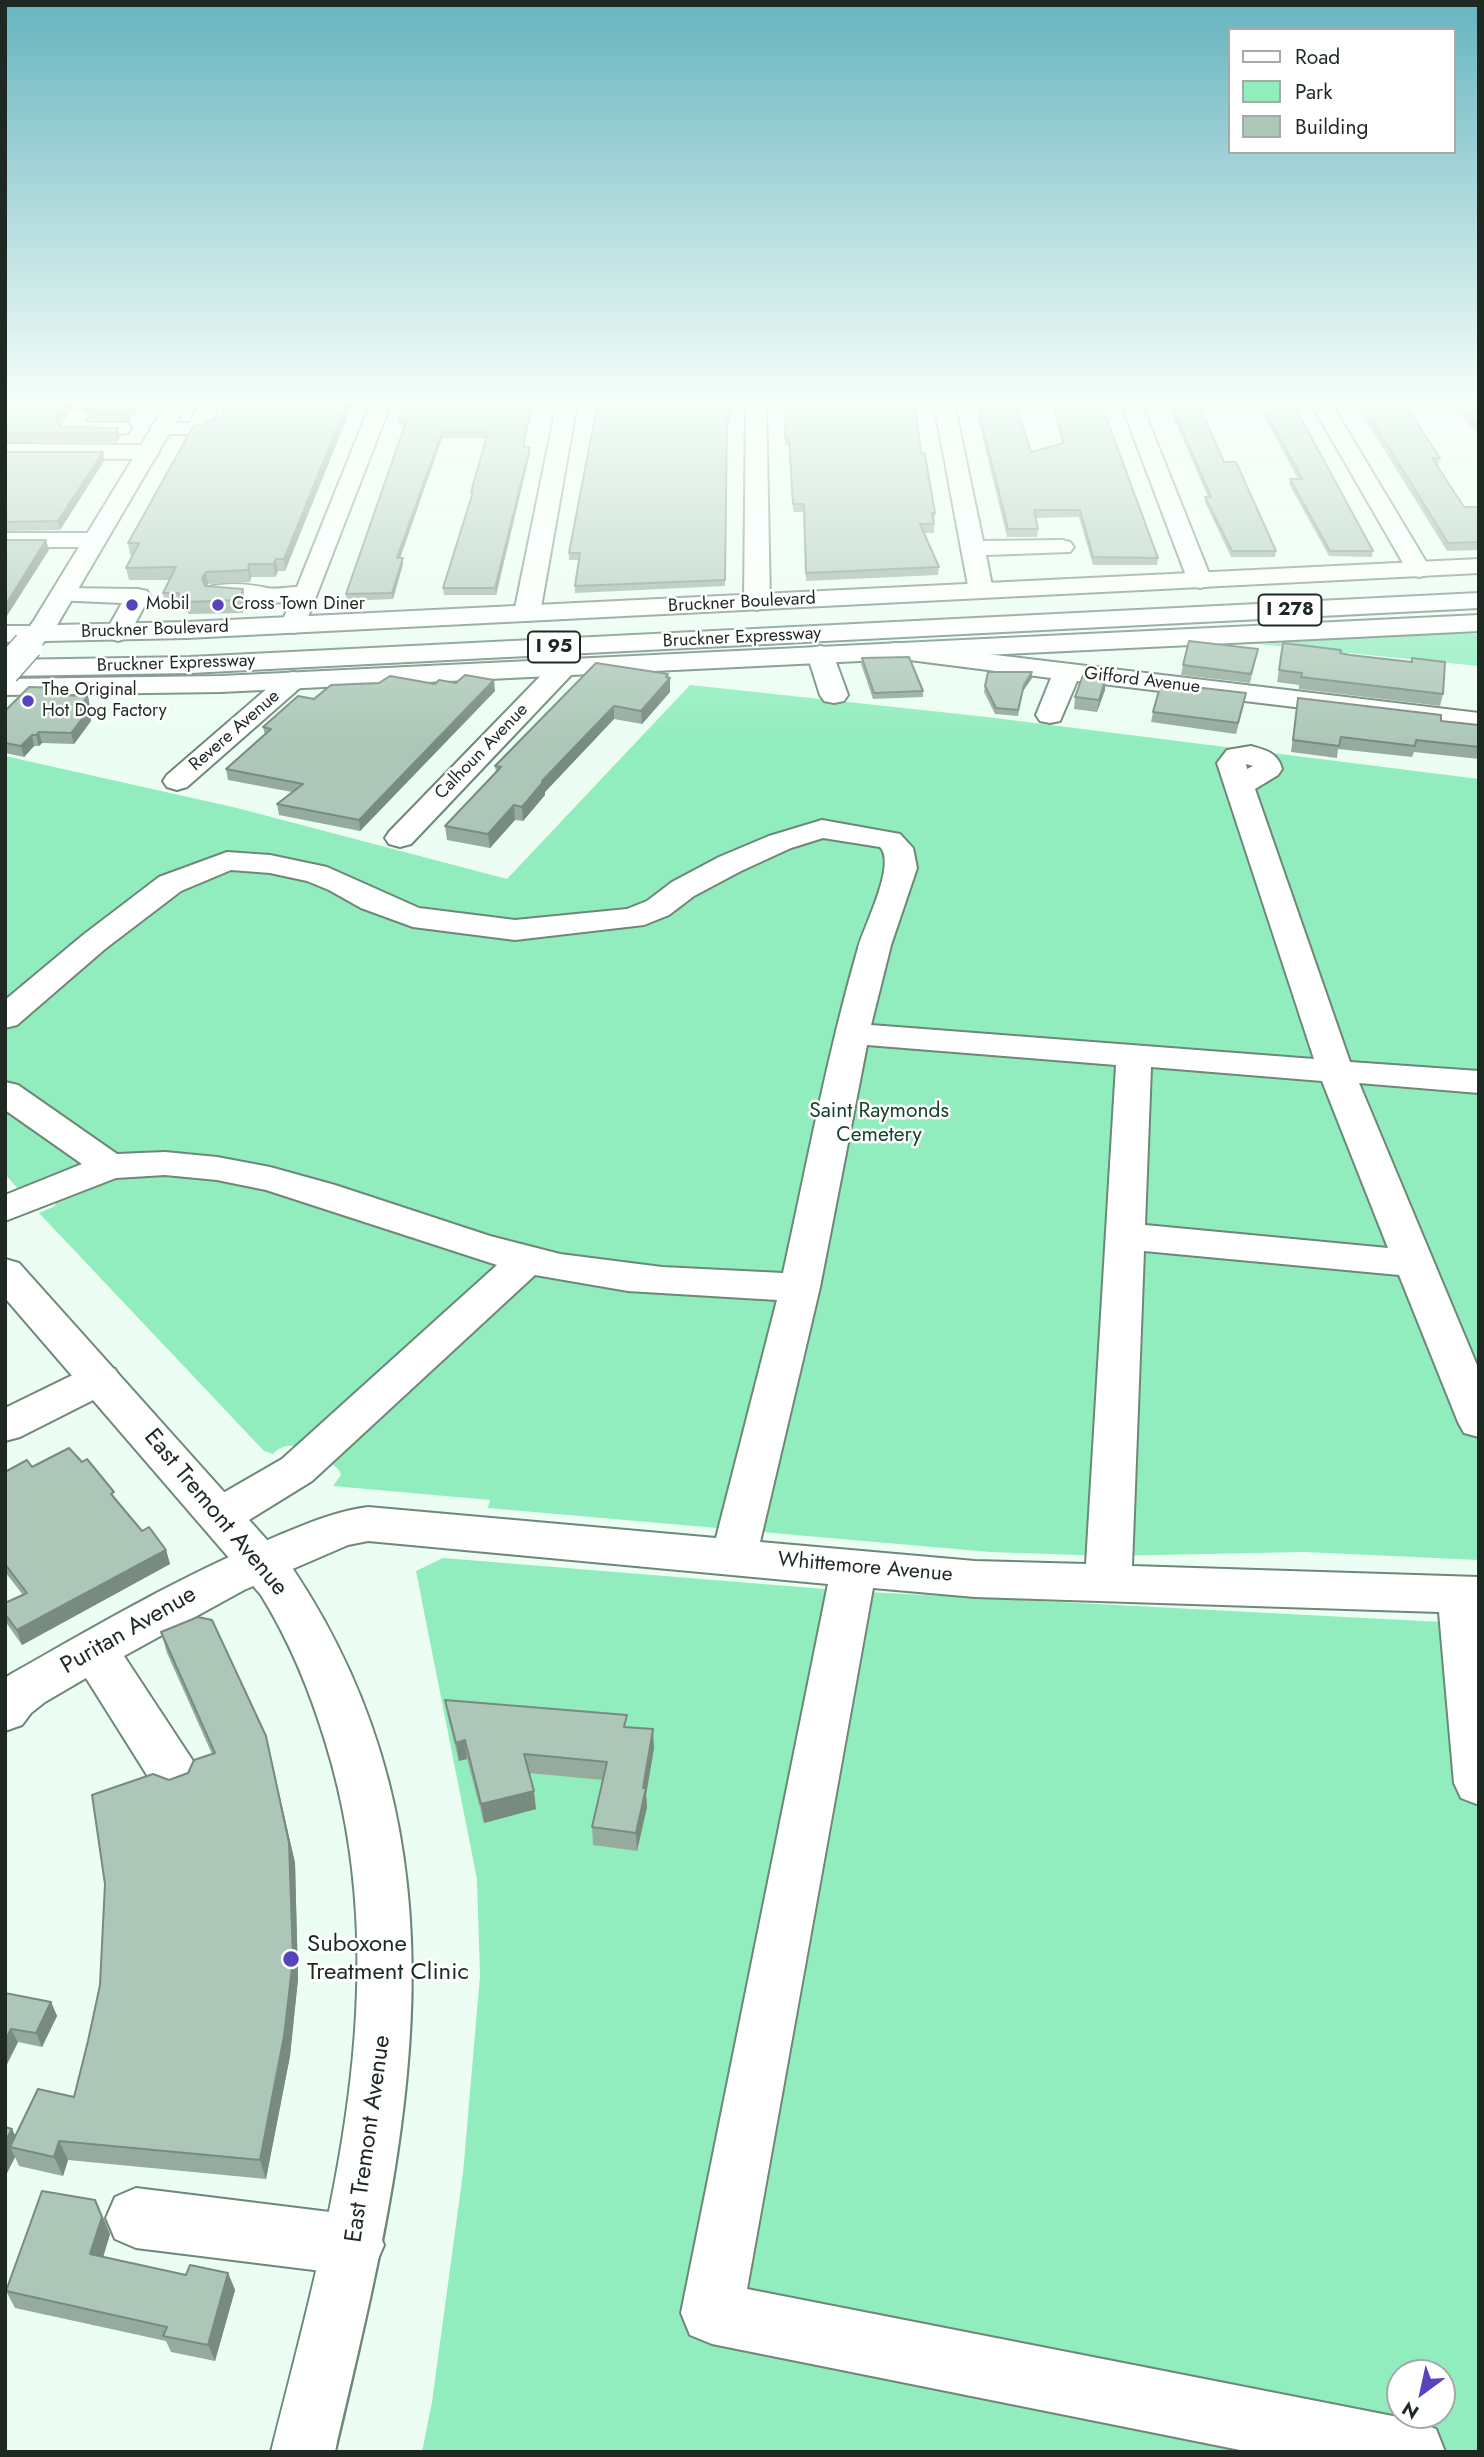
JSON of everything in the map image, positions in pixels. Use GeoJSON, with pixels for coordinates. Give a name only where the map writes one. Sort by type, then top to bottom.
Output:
{"type":"FeatureCollection","features":[{"type":"Feature","properties":{"kind":"main road"},"geometry":{"type":"LineString","coordinates":[[5,669],[34,637],[111,513]]}},
{"type":"Feature","properties":{"kind":"main road"},"geometry":{"type":"LineString","coordinates":[[294,625],[338,513]]}},
{"type":"Feature","properties":{"kind":"main road"},"geometry":{"type":"LineString","coordinates":[[527,614],[546,513]]}},
{"type":"Feature","properties":{"kind":"main road"},"geometry":{"type":"LineString","coordinates":[[757,513],[757,602]]}},
{"type":"Feature","properties":{"kind":"main road"},"geometry":{"type":"LineString","coordinates":[[965,513],[981,591]]}},
{"type":"Feature","properties":{"kind":"main road"},"geometry":{"type":"LineString","coordinates":[[1173,513],[1200,581]]}},
{"type":"Feature","properties":{"kind":"main road"},"geometry":{"type":"LineString","coordinates":[[1385,513],[1419,570]]}},
{"type":"Feature","properties":{"kind":"main road"},"geometry":{"type":"LineString","coordinates":[[5,540],[94,540]]}},
{"type":"Feature","properties":{"kind":"main road"},"geometry":{"type":"LineString","coordinates":[[972,548],[1062,547]]}},
{"type":"Feature","properties":{"kind":"main road","name":"Bruckner Boulevard"},"geometry":{"type":"LineString","coordinates":[[5,634],[34,637],[141,609],[294,625],[1479,566]]}},
{"type":"Feature","properties":{"kind":"main road"},"geometry":{"type":"LineString","coordinates":[[1174,600],[1337,584],[1479,576]]}},
{"type":"Feature","properties":{"kind":"main road","name":"Bruckner Expressway"},"geometry":{"type":"LineString","coordinates":[[5,652],[218,648],[1174,600],[1479,588]]}},
{"type":"Feature","properties":{"kind":"main road"},"geometry":{"type":"LineString","coordinates":[[218,593],[254,591],[260,596],[306,594]]}},
{"type":"Feature","properties":{"kind":"main road"},"geometry":{"type":"LineString","coordinates":[[62,595],[141,609]]}},
{"type":"Feature","properties":{"kind":"main road","name":"Bruckner Expressway"},"geometry":{"type":"LineString","coordinates":[[5,669],[190,665],[1479,600]]}},
{"type":"Feature","properties":{"kind":"main road","name":"I 95"},"geometry":{"type":"LineString","coordinates":[[1102,620],[1372,610],[1479,610]]}},
{"type":"Feature","properties":{"kind":"main road"},"geometry":{"type":"LineString","coordinates":[[5,687],[104,687],[293,680],[1479,623]]}},
{"type":"Feature","properties":{"kind":"main road","name":"Gifford Avenue"},"geometry":{"type":"LineString","coordinates":[[890,650],[1479,721]]}},
{"type":"Feature","properties":{"kind":"main road"},"geometry":{"type":"LineString","coordinates":[[820,654],[834,695]]}},
{"type":"Feature","properties":{"kind":"main road","name":"Calhoun Avenue"},"geometry":{"type":"LineString","coordinates":[[400,838],[564,667]]}},
{"type":"Feature","properties":{"kind":"main road"},"geometry":{"type":"LineString","coordinates":[[1049,715],[1067,671]]}},
{"type":"Feature","properties":{"kind":"main road","name":"Revere Avenue"},"geometry":{"type":"LineString","coordinates":[[177,781],[293,680]]}},
{"type":"Feature","properties":{"kind":"main road"},"geometry":{"type":"LineString","coordinates":[[1239,786],[1336,1071],[1479,1422]]}},
{"type":"Feature","properties":{"kind":"main road"},"geometry":{"type":"LineString","coordinates":[[5,1018],[94,942],[170,884],[227,861],[270,864],[316,874],[413,917],[515,930],[634,918],[658,908],[683,889],[730,864],[780,842],[822,830],[889,840],[902,856],[902,868],[879,932],[852,1034],[800,1287],[734,1556]]}},
{"type":"Feature","properties":{"kind":"main road"},"geometry":{"type":"LineString","coordinates":[[852,1034],[1479,1082]]}},
{"type":"Feature","properties":{"kind":"main road"},"geometry":{"type":"LineString","coordinates":[[1108,1583],[1134,1056]]}},
{"type":"Feature","properties":{"kind":"main road"},"geometry":{"type":"LineString","coordinates":[[5,1093],[111,1167]]}},
{"type":"Feature","properties":{"kind":"main road"},"geometry":{"type":"LineString","coordinates":[[5,1209],[111,1167],[171,1163],[220,1168],[300,1189],[527,1260],[613,1276],[690,1283],[800,1287]]}},
{"type":"Feature","properties":{"kind":"main road"},"geometry":{"type":"LineString","coordinates":[[1125,1236],[1413,1263]]}},
{"type":"Feature","properties":{"kind":"main road"},"geometry":{"type":"LineString","coordinates":[[220,1516],[297,1471],[527,1260]]}},
{"type":"Feature","properties":{"kind":"main road","name":"East Tremont Avenue"},"geometry":{"type":"LineString","coordinates":[[10,1286],[100,1379],[260,1561],[292,1604],[325,1669],[359,1763],[380,1852],[387,1939],[385,2052],[376,2124],[354,2245],[303,2452]]}},
{"type":"Feature","properties":{"kind":"main road"},"geometry":{"type":"LineString","coordinates":[[5,1426],[100,1379]]}},
{"type":"Feature","properties":{"kind":"main road","name":"Whittemore Avenue"},"geometry":{"type":"LineString","coordinates":[[260,1561],[346,1528],[379,1523],[992,1580],[1470,1595]]}},
{"type":"Feature","properties":{"kind":"main road","name":"Puritan Avenue"},"geometry":{"type":"LineString","coordinates":[[5,1711],[20,1693],[202,1589],[260,1561]]}},
{"type":"Feature","properties":{"kind":"main road"},"geometry":{"type":"LineString","coordinates":[[856,1568],[849,1591],[712,2313],[1413,2452]]}},
{"type":"Feature","properties":{"kind":"main road"},"geometry":{"type":"LineString","coordinates":[[1470,1595],[1479,1783]]}},
{"type":"Feature","properties":{"kind":"main road"},"geometry":{"type":"LineString","coordinates":[[94,1650],[175,1776]]}},
{"type":"Feature","properties":{"kind":"main road"},"geometry":{"type":"LineString","coordinates":[[136,2218],[354,2245]]}},
{"type":"Feature","properties":{"kind":"green space"},"geometry":{"type":"Polygon","coordinates":[[[1441,633],[1479,634],[1479,666],[1258,644],[1441,633]]]}},
{"type":"Feature","properties":{"kind":"green space","name":"Saint Raymonds Cemetery"},"geometry":{"type":"Polygon","coordinates":[[[690,685],[987,717],[1479,779],[1479,1560],[1304,1552],[1109,1556],[990,1552],[488,1508],[490,1500],[333,1486],[341,1475],[339,1470],[316,1453],[297,1446],[280,1448],[273,1454],[264,1451],[39,1213],[55,1206],[56,1202],[47,1191],[36,1184],[19,1190],[5,1174],[5,756],[237,808],[507,879],[690,685]]]}},
{"type":"Feature","properties":{"kind":"green space"},"geometry":{"type":"Polygon","coordinates":[[[443,1558],[849,1591],[1479,1624],[1479,2452],[422,2452],[432,2402],[463,2173],[480,1976],[477,1879],[416,1571],[443,1558]]]}},
{"type":"Feature","properties":{"kind":"building"},"geometry":{"type":"Polygon","coordinates":[[[5,513],[63,513],[58,521],[5,522],[5,513]]]}},
{"type":"Feature","properties":{"kind":"building"},"geometry":{"type":"Polygon","coordinates":[[[145,513],[303,513],[284,559],[276,559],[273,564],[249,564],[248,570],[206,572],[202,578],[205,586],[243,589],[240,600],[187,602],[178,593],[163,593],[176,567],[126,568],[139,543],[128,543],[145,513]]]}},
{"type":"Feature","properties":{"kind":"building"},"geometry":{"type":"Polygon","coordinates":[[[374,513],[413,513],[397,558],[403,558],[392,593],[346,594],[374,513]]]}},
{"type":"Feature","properties":{"kind":"building"},"geometry":{"type":"Polygon","coordinates":[[[467,513],[514,513],[495,588],[443,588],[467,513]]]}},
{"type":"Feature","properties":{"kind":"building"},"geometry":{"type":"Polygon","coordinates":[[[577,513],[726,513],[725,580],[575,586],[580,553],[569,553],[577,513]]]}},
{"type":"Feature","properties":{"kind":"building"},"geometry":{"type":"Polygon","coordinates":[[[804,513],[935,513],[932,513],[934,524],[920,524],[939,567],[806,573],[804,513]]]}},
{"type":"Feature","properties":{"kind":"building"},"geometry":{"type":"Polygon","coordinates":[[[1004,513],[1035,513],[1038,529],[1008,529],[1004,513]]]}},
{"type":"Feature","properties":{"kind":"building"},"geometry":{"type":"Polygon","coordinates":[[[1081,513],[1141,513],[1158,558],[1093,557],[1081,513]]]}},
{"type":"Feature","properties":{"kind":"building"},"geometry":{"type":"Polygon","coordinates":[[[1213,513],[1259,513],[1276,551],[1232,551],[1213,513]]]}},
{"type":"Feature","properties":{"kind":"building"},"geometry":{"type":"Polygon","coordinates":[[[1309,513],[1352,513],[1373,551],[1330,551],[1309,513]]]}},
{"type":"Feature","properties":{"kind":"building"},"geometry":{"type":"Polygon","coordinates":[[[1429,513],[1479,513],[1479,542],[1448,543],[1429,513]]]}},
{"type":"Feature","properties":{"kind":"building"},"geometry":{"type":"Polygon","coordinates":[[[5,540],[46,540],[5,606],[5,540]]]}},
{"type":"Feature","properties":{"kind":"building"},"geometry":{"type":"Polygon","coordinates":[[[1189,641],[1258,649],[1251,674],[1183,665],[1189,641]]]}},
{"type":"Feature","properties":{"kind":"building"},"geometry":{"type":"Polygon","coordinates":[[[1283,643],[1341,650],[1340,653],[1350,655],[1412,662],[1412,658],[1445,662],[1443,694],[1301,677],[1302,673],[1279,670],[1283,643]]]}},
{"type":"Feature","properties":{"kind":"building"},"geometry":{"type":"Polygon","coordinates":[[[909,657],[923,691],[874,693],[862,658],[909,657]]]}},
{"type":"Feature","properties":{"kind":"building"},"geometry":{"type":"Polygon","coordinates":[[[596,663],[668,674],[666,677],[670,678],[641,711],[614,706],[542,781],[522,807],[514,805],[488,834],[445,826],[501,767],[495,766],[596,663]]]}},
{"type":"Feature","properties":{"kind":"building"},"geometry":{"type":"Polygon","coordinates":[[[988,672],[1032,672],[1024,685],[1018,710],[996,708],[985,686],[988,672]]]}},
{"type":"Feature","properties":{"kind":"building"},"geometry":{"type":"Polygon","coordinates":[[[465,675],[494,680],[359,820],[277,804],[303,784],[226,769],[271,729],[263,727],[298,696],[314,699],[331,685],[379,683],[390,676],[435,684],[439,680],[456,683],[465,675]]]}},
{"type":"Feature","properties":{"kind":"building"},"geometry":{"type":"Polygon","coordinates":[[[1083,675],[1106,677],[1099,700],[1075,697],[1083,675]]]}},
{"type":"Feature","properties":{"kind":"building"},"geometry":{"type":"Polygon","coordinates":[[[1177,685],[1246,693],[1238,723],[1153,712],[1160,687],[1176,689],[1177,685]]]}},
{"type":"Feature","properties":{"kind":"building"},"geometry":{"type":"Polygon","coordinates":[[[29,687],[61,688],[57,695],[88,696],[77,710],[89,710],[71,733],[39,732],[21,746],[5,743],[5,711],[29,687]]]}},
{"type":"Feature","properties":{"kind":"building"},"geometry":{"type":"Polygon","coordinates":[[[1298,698],[1441,715],[1441,721],[1479,725],[1479,747],[1416,740],[1415,746],[1341,737],[1339,746],[1293,740],[1298,698]]]}},
{"type":"Feature","properties":{"kind":"building"},"geometry":{"type":"Polygon","coordinates":[[[69,1448],[82,1462],[87,1459],[114,1492],[111,1494],[142,1531],[149,1527],[166,1550],[17,1630],[5,1614],[5,1603],[27,1593],[5,1564],[5,1472],[27,1460],[32,1467],[69,1448]]]}},
{"type":"Feature","properties":{"kind":"building"},"geometry":{"type":"Polygon","coordinates":[[[198,1617],[212,1620],[266,1736],[289,1843],[293,1959],[284,2036],[260,2160],[59,2141],[54,2157],[10,2147],[38,2089],[74,2097],[88,2041],[100,1985],[105,1884],[92,1795],[153,1774],[169,1780],[188,1773],[194,1760],[215,1753],[161,1632],[198,1617]]]}},
{"type":"Feature","properties":{"kind":"building"},"geometry":{"type":"Polygon","coordinates":[[[445,1700],[627,1715],[624,1727],[653,1729],[643,1788],[646,1788],[636,1833],[592,1827],[607,1762],[524,1754],[534,1791],[481,1804],[465,1740],[456,1743],[445,1700]]]}},
{"type":"Feature","properties":{"kind":"building"},"geometry":{"type":"Polygon","coordinates":[[[5,1993],[51,2002],[36,2033],[11,2029],[5,2041],[5,1993]]]}},
{"type":"Feature","properties":{"kind":"building"},"geometry":{"type":"Polygon","coordinates":[[[5,2127],[12,2129],[5,2142],[5,2127]]]}},
{"type":"Feature","properties":{"kind":"building"},"geometry":{"type":"Polygon","coordinates":[[[42,2191],[95,2200],[102,2217],[90,2254],[186,2275],[190,2265],[228,2273],[208,2345],[163,2336],[167,2327],[6,2291],[42,2191]]]}},
{"type":"Feature","properties":{"kind":"place","name":"Mobil"},"geometry":{"type":"Point","coordinates":[132,605]}},
{"type":"Feature","properties":{"kind":"place","name":"Cross Town Diner"},"geometry":{"type":"Point","coordinates":[218,605]}},
{"type":"Feature","properties":{"kind":"place","name":"The Original Hot Dog Factory"},"geometry":{"type":"Point","coordinates":[28,701]}},
{"type":"Feature","properties":{"kind":"place","name":"Suboxone Treatment Clinic"},"geometry":{"type":"Point","coordinates":[291,1959]}}]}
